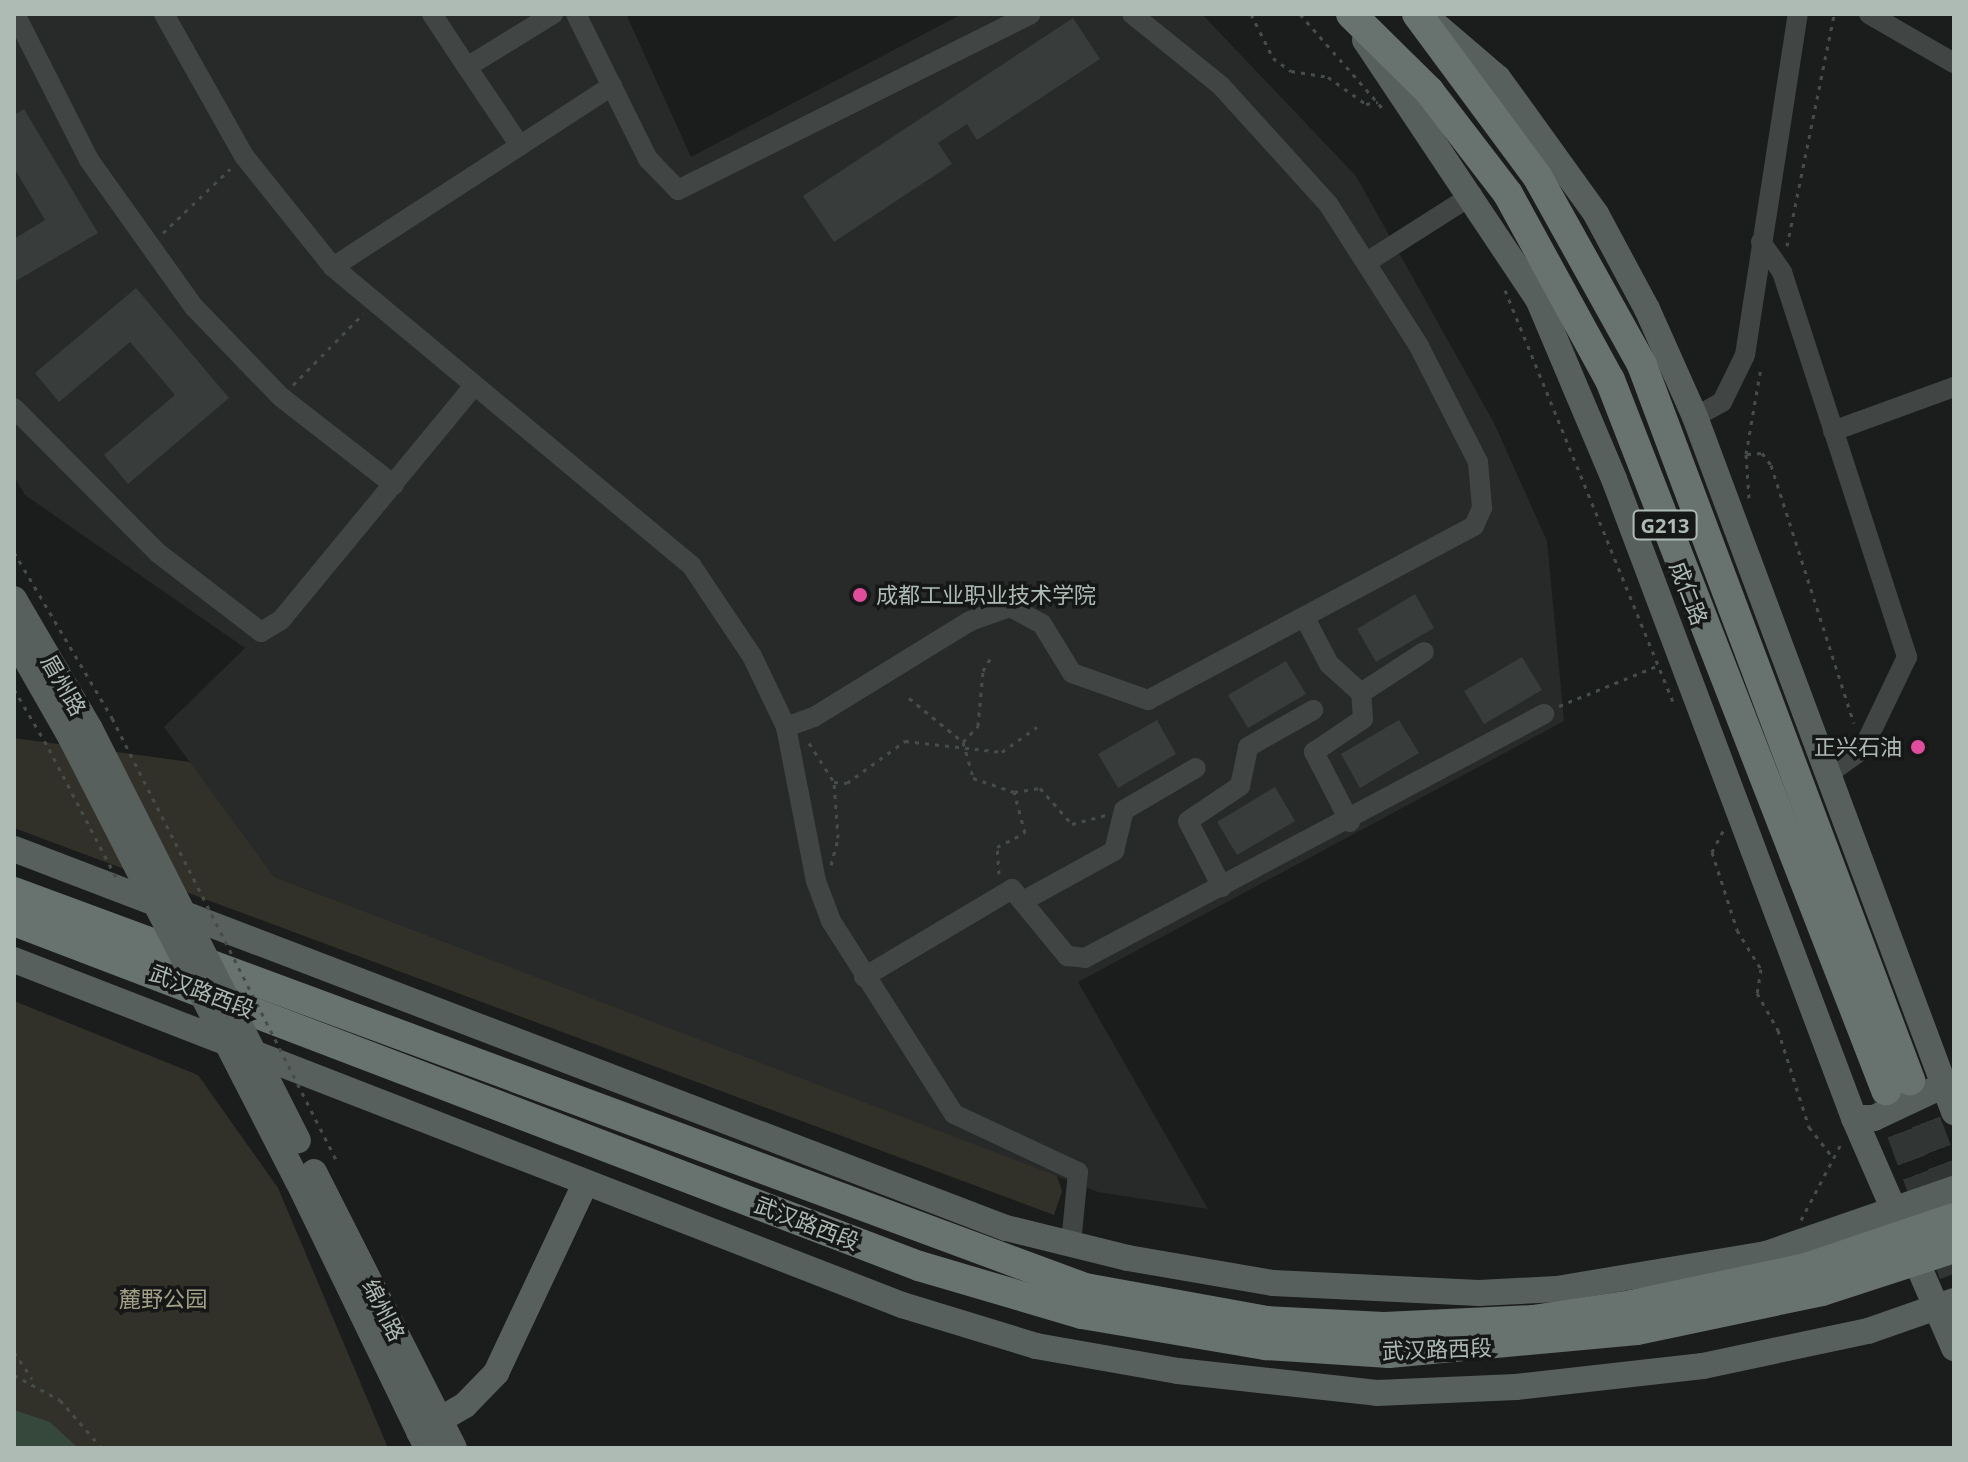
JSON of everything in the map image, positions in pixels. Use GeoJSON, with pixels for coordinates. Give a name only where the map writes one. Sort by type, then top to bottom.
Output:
{"type":"FeatureCollection","features":[{"type":"Feature","properties":{"kind":"highway","name":"成仁路"},"geometry":{"type":"LineString","coordinates":[[1349,14],[1429,91],[1508,194],[1610,380],[1898,1085],[1642,365],[1537,176],[1417,14]]}},
{"type":"Feature","properties":{"kind":"highway","name":"武汉路西段"},"geometry":{"type":"LineString","coordinates":[[14,892],[1085,1288],[1267,1321],[1384,1327],[1634,1318]]}},
{"type":"Feature","properties":{"kind":"highway","name":"武汉路西段"},"geometry":{"type":"LineString","coordinates":[[14,921],[919,1266],[1082,1314],[1266,1345],[1389,1353],[1634,1318]]}},
{"type":"Feature","properties":{"kind":"highway"},"geometry":{"type":"LineString","coordinates":[[1634,1318],[1806,1268],[1954,1218]]}},
{"type":"Feature","properties":{"kind":"highway"},"geometry":{"type":"LineString","coordinates":[[1634,1318],[1822,1291],[1954,1248]]}},
{"type":"Feature","properties":{"kind":"main road"},"geometry":{"type":"LineString","coordinates":[[1349,14],[1472,195],[1538,299],[1614,479],[1845,1123],[1944,1306],[1954,1348]]}},
{"type":"Feature","properties":{"kind":"main road"},"geometry":{"type":"LineString","coordinates":[[1424,14],[1498,78],[1596,214],[1695,417],[1954,1112]]}},
{"type":"Feature","properties":{"kind":"main road","name":"眉州路"},"geometry":{"type":"LineString","coordinates":[[14,599],[81,734]]}},
{"type":"Feature","properties":{"kind":"main road"},"geometry":{"type":"LineString","coordinates":[[14,638],[81,734]]}},
{"type":"Feature","properties":{"kind":"main road","name":"绵州路"},"geometry":{"type":"LineString","coordinates":[[81,734],[316,1172],[429,1433],[454,1448]]}},
{"type":"Feature","properties":{"kind":"main road"},"geometry":{"type":"LineString","coordinates":[[14,849],[1006,1228],[1071,1244],[1273,1283],[1479,1293],[1572,1287],[1766,1254],[1895,1212],[1954,1189]]}},
{"type":"Feature","properties":{"kind":"main road"},"geometry":{"type":"LineString","coordinates":[[14,960],[584,1186],[902,1305],[1036,1346],[1178,1371],[1377,1393],[1516,1387],[1703,1366],[1944,1306]]}},
{"type":"Feature","properties":{"kind":"main road"},"geometry":{"type":"LineString","coordinates":[[1845,1123],[1874,1118],[1944,1085]]}},
{"type":"Feature","properties":{"kind":"main road"},"geometry":{"type":"LineString","coordinates":[[429,1433],[496,1373],[584,1186]]}},
{"type":"Feature","properties":{"kind":"street"},"geometry":{"type":"LineString","coordinates":[[15,14],[89,160],[148,248],[232,350],[281,397],[394,485]]}},
{"type":"Feature","properties":{"kind":"street"},"geometry":{"type":"LineString","coordinates":[[164,14],[244,156],[333,267],[372,305],[691,565],[752,656],[786,727],[816,881],[864,977],[954,1114],[1078,1172],[1071,1244]]}},
{"type":"Feature","properties":{"kind":"street"},"geometry":{"type":"LineString","coordinates":[[432,14],[520,146]]}},
{"type":"Feature","properties":{"kind":"street"},"geometry":{"type":"LineString","coordinates":[[467,67],[553,14]]}},
{"type":"Feature","properties":{"kind":"street"},"geometry":{"type":"LineString","coordinates":[[576,14],[659,177],[678,190],[694,189],[1031,14]]}},
{"type":"Feature","properties":{"kind":"street"},"geometry":{"type":"LineString","coordinates":[[786,727],[814,717],[992,610],[1028,612],[1072,673],[1148,700],[1460,537],[1482,508],[1478,462],[1453,408],[1367,262],[1275,141],[1132,14]]}},
{"type":"Feature","properties":{"kind":"street"},"geometry":{"type":"LineString","coordinates":[[1695,417],[1737,382],[1798,14]]}},
{"type":"Feature","properties":{"kind":"street"},"geometry":{"type":"LineString","coordinates":[[1869,14],[1954,63]]}},
{"type":"Feature","properties":{"kind":"street"},"geometry":{"type":"LineString","coordinates":[[333,267],[612,86]]}},
{"type":"Feature","properties":{"kind":"street"},"geometry":{"type":"LineString","coordinates":[[1367,262],[1472,195]]}},
{"type":"Feature","properties":{"kind":"street"},"geometry":{"type":"LineString","coordinates":[[1761,242],[1782,272],[1907,657],[1863,749],[1827,775]]}},
{"type":"Feature","properties":{"kind":"street"},"geometry":{"type":"LineString","coordinates":[[14,408],[158,553],[261,632],[281,620],[474,386]]}},
{"type":"Feature","properties":{"kind":"street"},"geometry":{"type":"LineString","coordinates":[[1833,431],[1954,387]]}},
{"type":"Feature","properties":{"kind":"street"},"geometry":{"type":"LineString","coordinates":[[1306,620],[1329,664],[1361,693],[1363,719],[1314,752],[1350,822]]}},
{"type":"Feature","properties":{"kind":"street"},"geometry":{"type":"LineString","coordinates":[[1361,693],[1424,652]]}},
{"type":"Feature","properties":{"kind":"street"},"geometry":{"type":"LineString","coordinates":[[1222,887],[1188,821],[1240,786],[1248,747],[1313,710]]}},
{"type":"Feature","properties":{"kind":"street"},"geometry":{"type":"LineString","coordinates":[[864,977],[1004,890],[1025,900],[1074,961],[1350,822],[1544,714]]}},
{"type":"Feature","properties":{"kind":"street"},"geometry":{"type":"LineString","coordinates":[[1025,900],[1114,851],[1121,844],[1117,818],[1196,768]]}},
{"type":"Feature","properties":{"kind":"path"},"geometry":{"type":"LineString","coordinates":[[1251,14],[1273,58],[1291,71],[1313,72],[1366,104],[1378,102]]}},
{"type":"Feature","properties":{"kind":"path"},"geometry":{"type":"LineString","coordinates":[[1300,14],[1387,114]]}},
{"type":"Feature","properties":{"kind":"path"},"geometry":{"type":"LineString","coordinates":[[1782,272],[1834,14]]}},
{"type":"Feature","properties":{"kind":"path"},"geometry":{"type":"LineString","coordinates":[[148,248],[244,156]]}},
{"type":"Feature","properties":{"kind":"path"},"geometry":{"type":"LineString","coordinates":[[1499,281],[1591,488],[1675,706]]}},
{"type":"Feature","properties":{"kind":"path"},"geometry":{"type":"LineString","coordinates":[[281,397],[372,305]]}},
{"type":"Feature","properties":{"kind":"path"},"geometry":{"type":"LineString","coordinates":[[1750,507],[1746,454],[1764,351]]}},
{"type":"Feature","properties":{"kind":"path"},"geometry":{"type":"LineString","coordinates":[[1746,454],[1762,453],[1771,465],[1863,749]]}},
{"type":"Feature","properties":{"kind":"path"},"geometry":{"type":"LineString","coordinates":[[14,552],[81,734],[316,1172]]}},
{"type":"Feature","properties":{"kind":"path"},"geometry":{"type":"LineString","coordinates":[[963,742],[978,726],[983,671],[993,654]]}},
{"type":"Feature","properties":{"kind":"path"},"geometry":{"type":"LineString","coordinates":[[1544,714],[1659,665]]}},
{"type":"Feature","properties":{"kind":"path"},"geometry":{"type":"LineString","coordinates":[[14,689],[81,734]]}},
{"type":"Feature","properties":{"kind":"path"},"geometry":{"type":"LineString","coordinates":[[909,698],[963,742],[973,778],[1014,792],[1040,788],[1072,824],[1117,818]]}},
{"type":"Feature","properties":{"kind":"path"},"geometry":{"type":"LineString","coordinates":[[786,727],[806,740],[834,782],[838,838],[832,864],[816,881]]}},
{"type":"Feature","properties":{"kind":"path"},"geometry":{"type":"LineString","coordinates":[[834,782],[865,777],[905,741],[963,742],[1002,752],[1037,727]]}},
{"type":"Feature","properties":{"kind":"path"},"geometry":{"type":"LineString","coordinates":[[1004,890],[997,847],[1025,833],[1014,792]]}},
{"type":"Feature","properties":{"kind":"path"},"geometry":{"type":"LineString","coordinates":[[1717,817],[1728,846]]}},
{"type":"Feature","properties":{"kind":"path"},"geometry":{"type":"LineString","coordinates":[[1723,831],[1712,852],[1737,930],[1761,969],[1757,993],[1778,1030],[1809,1127],[1833,1158]]}},
{"type":"Feature","properties":{"kind":"path"},"geometry":{"type":"LineString","coordinates":[[97,862],[125,872]]}},
{"type":"Feature","properties":{"kind":"path"},"geometry":{"type":"LineString","coordinates":[[198,900],[213,905]]}},
{"type":"Feature","properties":{"kind":"path"},"geometry":{"type":"LineString","coordinates":[[1799,1223],[1842,1142],[1845,1123]]}},
{"type":"Feature","properties":{"kind":"path"},"geometry":{"type":"LineString","coordinates":[[14,1352],[34,1382]]}},
{"type":"Feature","properties":{"kind":"path"},"geometry":{"type":"LineString","coordinates":[[14,1375],[34,1382],[86,1422],[102,1448]]}},
{"type":"Feature","properties":{"kind":"shaded area","name":"成都工业职业技术学院"},"geometry":{"type":"Polygon","coordinates":[[[14,14],[626,14],[691,157],[962,14],[1202,14],[1356,176],[1494,423],[1547,541],[1564,721],[1078,982],[1208,1209],[1098,1192],[274,877],[164,727],[245,648],[25,495],[14,476],[14,14]]]}},
{"type":"Feature","properties":{"kind":"shaded area"},"geometry":{"type":"Polygon","coordinates":[[[14,1410],[50,1422],[78,1448],[14,1448],[14,1410]]]}},
{"type":"Feature","properties":{"kind":"green space"},"geometry":{"type":"Polygon","coordinates":[[[14,738],[190,762],[274,877],[1057,1176],[1062,1191],[1054,1215],[14,828],[14,738]]]}},
{"type":"Feature","properties":{"kind":"green space","name":"麓野公园"},"geometry":{"type":"Polygon","coordinates":[[[14,1001],[198,1075],[278,1188],[388,1448],[14,1448],[14,1001]]]}},
{"type":"Feature","properties":{"kind":"building"},"geometry":{"type":"Polygon","coordinates":[[[1073,18],[1100,59],[977,140],[967,124],[938,143],[952,164],[834,242],[803,196],[1073,18]]]}},
{"type":"Feature","properties":{"kind":"building"},"geometry":{"type":"Polygon","coordinates":[[[24,109],[98,233],[14,282],[14,239],[45,220],[14,168],[14,115],[24,109]]]}},
{"type":"Feature","properties":{"kind":"building"},"geometry":{"type":"Polygon","coordinates":[[[136,288],[229,398],[128,484],[104,455],[175,395],[130,342],[59,402],[35,373],[136,288]]]}},
{"type":"Feature","properties":{"kind":"building"},"geometry":{"type":"Polygon","coordinates":[[[1415,594],[1434,628],[1376,662],[1357,629],[1415,594]]]}},
{"type":"Feature","properties":{"kind":"building"},"geometry":{"type":"Polygon","coordinates":[[[1522,657],[1542,690],[1484,724],[1464,691],[1522,657]]]}},
{"type":"Feature","properties":{"kind":"building"},"geometry":{"type":"Polygon","coordinates":[[[1286,661],[1306,694],[1248,728],[1228,695],[1286,661]]]}},
{"type":"Feature","properties":{"kind":"building"},"geometry":{"type":"Polygon","coordinates":[[[1157,720],[1176,754],[1118,788],[1098,754],[1157,720]]]}},
{"type":"Feature","properties":{"kind":"building"},"geometry":{"type":"Polygon","coordinates":[[[1399,720],[1419,753],[1360,788],[1341,754],[1399,720]]]}},
{"type":"Feature","properties":{"kind":"building"},"geometry":{"type":"Polygon","coordinates":[[[1275,787],[1295,821],[1237,855],[1217,822],[1275,787]]]}},
{"type":"Feature","properties":{"kind":"tunnel"},"geometry":{"type":"LineString","coordinates":[[1910,1080],[1954,1196]]}},
{"type":"Feature","properties":{"kind":"tunnel"},"geometry":{"type":"LineString","coordinates":[[1886,1090],[1954,1274]]}},
{"type":"Feature","properties":{"kind":"place","name":"成都工业职业技术学院"},"geometry":{"type":"Point","coordinates":[860,595]}},
{"type":"Feature","properties":{"kind":"place","name":"正兴石油"},"geometry":{"type":"Point","coordinates":[1918,747]}}]}
